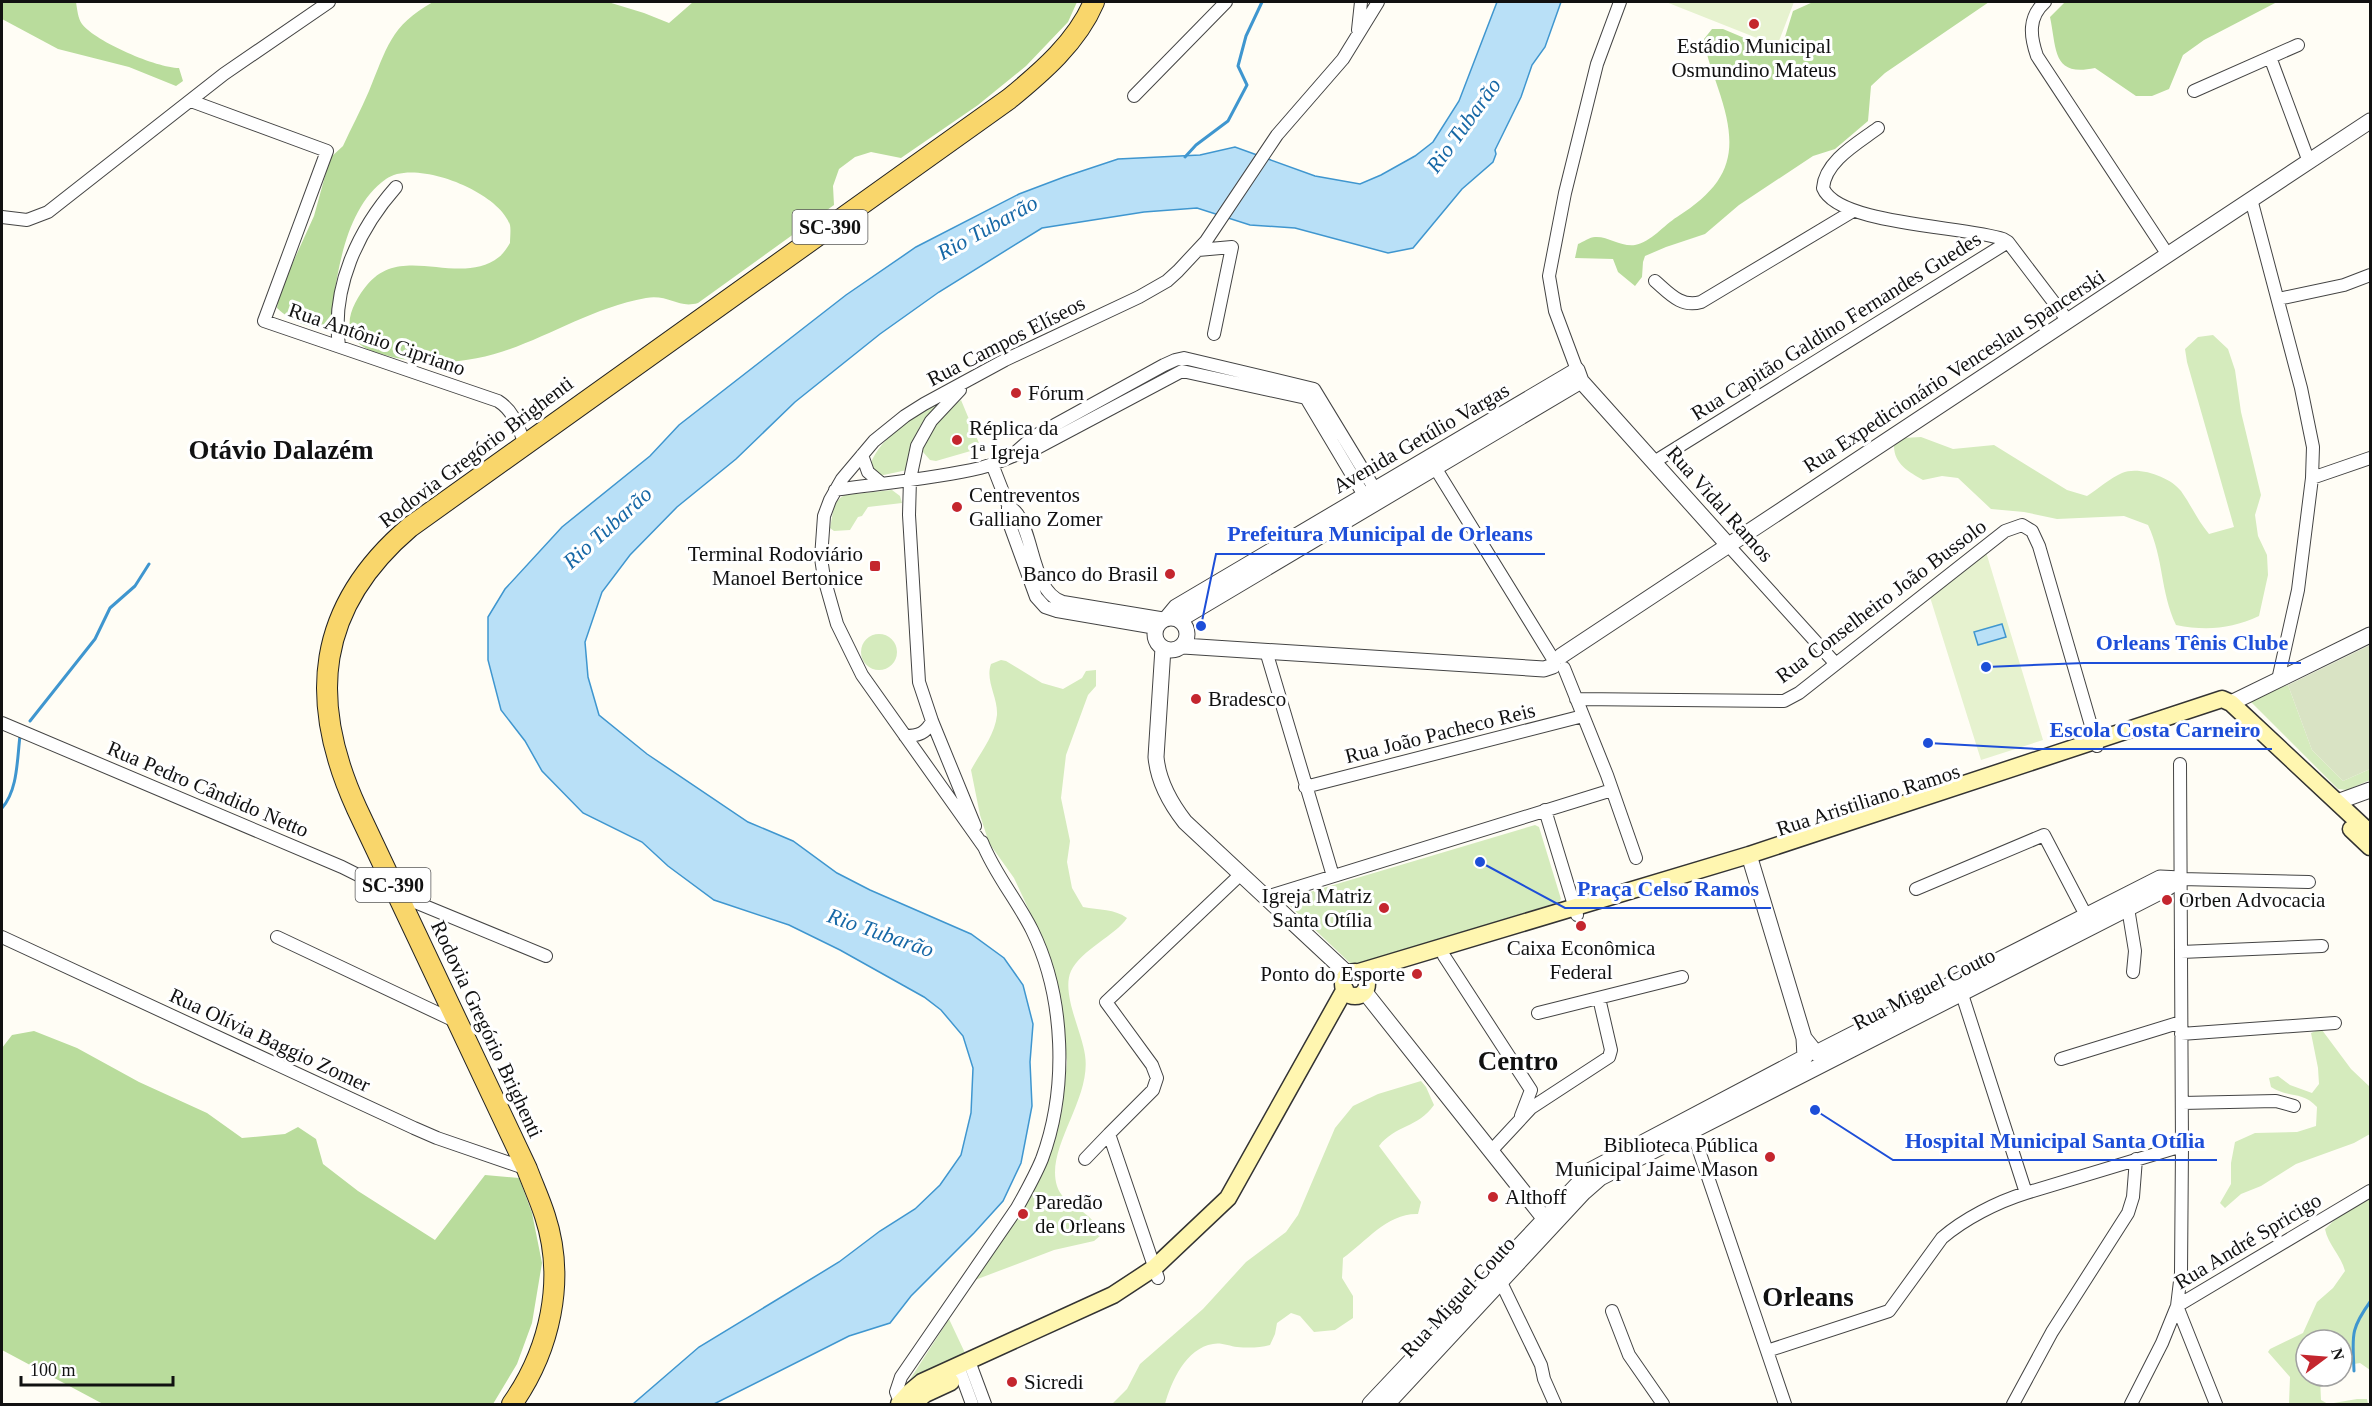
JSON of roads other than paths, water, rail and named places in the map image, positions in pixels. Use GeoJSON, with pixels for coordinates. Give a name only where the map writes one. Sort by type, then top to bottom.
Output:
{"type":"FeatureCollection","features":[{"type":"Feature","properties":{"kind":"main road","name":"Rodovia Gregório Brighenti"},"geometry":{"type":"LineString","coordinates":[[512,1404],[534,1365],[551,1315],[555,1279],[546,1218],[527,1169],[342,776],[330,735],[326,696],[327,674],[336,630],[354,590],[379,556],[394,541],[525,444],[1009,99],[1033,80],[1062,50],[1082,25],[1094,2]]}},
{"type":"Feature","properties":{"kind":"main road","name":"Rua Aristiliano Ramos"},"geometry":{"type":"LineString","coordinates":[[1356,984],[1576,911],[1750,858],[2167,722],[2225,706]]}},
{"type":"Feature","properties":{"kind":"main road"},"geometry":{"type":"LineString","coordinates":[[2225,706],[2332,805],[2370,847]]}},
{"type":"Feature","properties":{"kind":"main road"},"geometry":{"type":"LineString","coordinates":[[2332,805],[2370,833]]}},
{"type":"Feature","properties":{"kind":"main road","name":"Rua Aristiliano Ramos"},"geometry":{"type":"LineString","coordinates":[[1356,984],[1576,911]]}},
{"type":"Feature","properties":{"kind":"main road"},"geometry":{"type":"LineString","coordinates":[[904,1404],[916,1386],[965,1369],[1156,1273],[1228,1198],[1269,1136],[1356,984]]}},
{"type":"Feature","properties":{"kind":"street"},"geometry":{"type":"LineString","coordinates":[[2,218],[27,220],[39,218],[224,74],[329,2]]}},
{"type":"Feature","properties":{"kind":"street"},"geometry":{"type":"LineString","coordinates":[[1134,96],[1226,2]]}},
{"type":"Feature","properties":{"kind":"street"},"geometry":{"type":"LineString","coordinates":[[1356,39],[1360,2]]}},
{"type":"Feature","properties":{"kind":"street","name":"Rua Campos Elíseos"},"geometry":{"type":"LineString","coordinates":[[905,736],[854,662],[829,600],[821,558],[824,516],[835,490],[874,441],[905,416],[1005,360],[1153,290],[1179,271],[1202,246],[1277,135],[1332,74],[1378,2]]}},
{"type":"Feature","properties":{"kind":"street"},"geometry":{"type":"LineString","coordinates":[[1579,376],[1555,311],[1549,286],[1550,276],[1569,176],[1597,64],[1620,2]]}},
{"type":"Feature","properties":{"kind":"street"},"geometry":{"type":"LineString","coordinates":[[2044,2],[2036,9],[2032,21],[2033,44],[2037,56],[2168,255]]}},
{"type":"Feature","properties":{"kind":"street"},"geometry":{"type":"LineString","coordinates":[[2194,91],[2298,45]]}},
{"type":"Feature","properties":{"kind":"street"},"geometry":{"type":"LineString","coordinates":[[2270,57],[2309,162]]}},
{"type":"Feature","properties":{"kind":"street","name":"Rua Antônio Cipriano"},"geometry":{"type":"LineString","coordinates":[[191,100],[327,151],[264,321],[498,400],[507,406],[513,415],[525,444]]}},
{"type":"Feature","properties":{"kind":"street","name":"Rua Expedicionário Venceslau Spancerski"},"geometry":{"type":"LineString","coordinates":[[1182,646],[1544,669],[1558,662],[2370,121]]}},
{"type":"Feature","properties":{"kind":"street"},"geometry":{"type":"LineString","coordinates":[[1878,128],[1833,165],[1824,180],[1823,188],[1831,200],[1852,211],[1996,236],[2008,242],[2068,321]]}},
{"type":"Feature","properties":{"kind":"street"},"geometry":{"type":"LineString","coordinates":[[339,346],[336,321],[348,262],[378,210],[396,187]]}},
{"type":"Feature","properties":{"kind":"street"},"geometry":{"type":"LineString","coordinates":[[2251,199],[2311,433],[2314,460],[2294,615],[2278,680]]}},
{"type":"Feature","properties":{"kind":"street"},"geometry":{"type":"LineString","coordinates":[[1656,280],[1673,297],[1685,304],[1701,302],[1852,211]]}},
{"type":"Feature","properties":{"kind":"street","name":"Rua Capitão Galdino Fernandes Guedes"},"geometry":{"type":"LineString","coordinates":[[1654,462],[2008,242]]}},
{"type":"Feature","properties":{"kind":"street"},"geometry":{"type":"LineString","coordinates":[[1202,246],[1232,247],[1214,334]]}},
{"type":"Feature","properties":{"kind":"street"},"geometry":{"type":"LineString","coordinates":[[2278,299],[2344,285],[2370,275]]}},
{"type":"Feature","properties":{"kind":"street"},"geometry":{"type":"LineString","coordinates":[[835,490],[971,470],[992,464],[1014,454],[1033,437],[1061,428],[1167,370],[1179,358],[1207,370],[1279,386],[1314,389],[1328,423],[1373,498]]}},
{"type":"Feature","properties":{"kind":"street","name":"Rua Vidal Ramos"},"geometry":{"type":"LineString","coordinates":[[1579,376],[1834,663]]}},
{"type":"Feature","properties":{"kind":"street","name":"Avenida Getúlio Vargas"},"geometry":{"type":"LineString","coordinates":[[1167,622],[1265,561],[1579,376]]}},
{"type":"Feature","properties":{"kind":"street"},"geometry":{"type":"LineString","coordinates":[[969,381],[940,409],[922,435],[913,460],[909,515],[918,672],[932,721],[984,847]]}},
{"type":"Feature","properties":{"kind":"street"},"geometry":{"type":"LineString","coordinates":[[862,455],[868,472],[881,483]]}},
{"type":"Feature","properties":{"kind":"street"},"geometry":{"type":"LineString","coordinates":[[2312,478],[2370,458]]}},
{"type":"Feature","properties":{"kind":"street"},"geometry":{"type":"LineString","coordinates":[[1432,463],[1558,662],[1584,716],[1636,858]]}},
{"type":"Feature","properties":{"kind":"street"},"geometry":{"type":"LineString","coordinates":[[992,464],[1008,505],[1008,520],[1035,592],[1057,611],[1167,622],[1186,627],[1186,642],[1182,646],[1173,650],[1163,648]]}},
{"type":"Feature","properties":{"kind":"street","name":"Rua Conselheiro João Bussolo"},"geometry":{"type":"LineString","coordinates":[[1576,699],[1776,702],[1792,697],[2005,531],[2017,525],[2027,526],[2039,546],[2096,745]]}},
{"type":"Feature","properties":{"kind":"street"},"geometry":{"type":"LineString","coordinates":[[1167,622],[1155,637],[1163,648],[1156,757],[1159,774],[1172,803],[1185,822],[1356,984],[1548,1222]]}},
{"type":"Feature","properties":{"kind":"street"},"geometry":{"type":"LineString","coordinates":[[2225,706],[2370,634]]}},
{"type":"Feature","properties":{"kind":"street"},"geometry":{"type":"LineString","coordinates":[[1266,651],[1333,876]]}},
{"type":"Feature","properties":{"kind":"street","name":"Rua João Pacheco Reis"},"geometry":{"type":"LineString","coordinates":[[1305,786],[1584,716]]}},
{"type":"Feature","properties":{"kind":"street"},"geometry":{"type":"LineString","coordinates":[[904,1404],[896,1392],[901,1377],[1030,1186],[1042,1159],[1054,1112],[1058,1062],[1052,990],[1032,929],[984,847],[905,736],[921,734],[929,728],[932,721]]}},
{"type":"Feature","properties":{"kind":"street","name":"Rua Pedro Cândido Netto"},"geometry":{"type":"LineString","coordinates":[[2,723],[342,867],[398,895],[546,956]]}},
{"type":"Feature","properties":{"kind":"street"},"geometry":{"type":"LineString","coordinates":[[2180,764],[2182,1146],[2181,1273],[2177,1306],[2216,1404]]}},
{"type":"Feature","properties":{"kind":"street"},"geometry":{"type":"LineString","coordinates":[[1266,897],[1612,789]]}},
{"type":"Feature","properties":{"kind":"street"},"geometry":{"type":"LineString","coordinates":[[2332,805],[2370,790]]}},
{"type":"Feature","properties":{"kind":"street"},"geometry":{"type":"LineString","coordinates":[[1545,810],[1576,911]]}},
{"type":"Feature","properties":{"kind":"street"},"geometry":{"type":"LineString","coordinates":[[1916,889],[2044,836],[2089,921]]}},
{"type":"Feature","properties":{"kind":"street"},"geometry":{"type":"LineString","coordinates":[[1750,858],[1804,1038],[1813,1059]]}},
{"type":"Feature","properties":{"kind":"street"},"geometry":{"type":"LineString","coordinates":[[1085,1159],[1153,1090],[1157,1077],[1152,1065],[1106,1002],[1241,874]]}},
{"type":"Feature","properties":{"kind":"street","name":"Rua Miguel Couto"},"geometry":{"type":"LineString","coordinates":[[1387,1404],[1548,1222],[1584,1192],[1607,1167],[1813,1059],[1880,1028],[2089,921],[2160,878],[2181,879]]}},
{"type":"Feature","properties":{"kind":"street"},"geometry":{"type":"LineString","coordinates":[[2181,879],[2309,882]]}},
{"type":"Feature","properties":{"kind":"street","name":"Rua Miguel Couto"},"geometry":{"type":"LineString","coordinates":[[2089,921],[2128,908],[2181,879]]}},
{"type":"Feature","properties":{"kind":"street"},"geometry":{"type":"LineString","coordinates":[[2128,908],[2135,951],[2133,972]]}},
{"type":"Feature","properties":{"kind":"street","name":"Rua Olívia Baggio Zomer"},"geometry":{"type":"LineString","coordinates":[[2,937],[437,1138],[527,1169]]}},
{"type":"Feature","properties":{"kind":"street"},"geometry":{"type":"LineString","coordinates":[[277,937],[457,1022]]}},
{"type":"Feature","properties":{"kind":"street"},"geometry":{"type":"LineString","coordinates":[[2181,952],[2322,946]]}},
{"type":"Feature","properties":{"kind":"street"},"geometry":{"type":"LineString","coordinates":[[1444,956],[1531,1090],[1520,1118]]}},
{"type":"Feature","properties":{"kind":"street"},"geometry":{"type":"LineString","coordinates":[[1538,1013],[1682,977]]}},
{"type":"Feature","properties":{"kind":"street"},"geometry":{"type":"LineString","coordinates":[[1960,987],[2026,1193]]}},
{"type":"Feature","properties":{"kind":"street"},"geometry":{"type":"LineString","coordinates":[[1491,1151],[1520,1118],[1535,1105],[1611,1055],[1599,998]]}},
{"type":"Feature","properties":{"kind":"street"},"geometry":{"type":"LineString","coordinates":[[2061,1059],[2181,1028],[2336,1023]]}},
{"type":"Feature","properties":{"kind":"street","name":"Rua Miguel Couto"},"geometry":{"type":"LineString","coordinates":[[1607,1167],[1692,1130],[1813,1059]]}},
{"type":"Feature","properties":{"kind":"street"},"geometry":{"type":"LineString","coordinates":[[2182,1102],[2276,1101],[2294,1106]]}},
{"type":"Feature","properties":{"kind":"street"},"geometry":{"type":"LineString","coordinates":[[1692,1130],[1785,1404]]}},
{"type":"Feature","properties":{"kind":"street"},"geometry":{"type":"LineString","coordinates":[[1109,1134],[1156,1273]]}},
{"type":"Feature","properties":{"kind":"street"},"geometry":{"type":"LineString","coordinates":[[1767,1351],[1889,1311],[1936,1245],[1948,1234],[1997,1205],[2026,1193],[2182,1146]]}},
{"type":"Feature","properties":{"kind":"street"},"geometry":{"type":"LineString","coordinates":[[2013,1404],[2052,1332],[2128,1213],[2133,1197],[2136,1159]]}},
{"type":"Feature","properties":{"kind":"street","name":"Rua André Spricigo"},"geometry":{"type":"LineString","coordinates":[[2131,1404],[2177,1306],[2370,1191]]}},
{"type":"Feature","properties":{"kind":"street"},"geometry":{"type":"LineString","coordinates":[[1498,1276],[1541,1365],[1544,1379],[1556,1404]]}},
{"type":"Feature","properties":{"kind":"street","name":"Rua Miguel Couto"},"geometry":{"type":"LineString","coordinates":[[1370,1404],[1498,1276]]}},
{"type":"Feature","properties":{"kind":"street"},"geometry":{"type":"LineString","coordinates":[[1612,1311],[1629,1355],[1663,1404]]}},
{"type":"Feature","properties":{"kind":"street"},"geometry":{"type":"LineString","coordinates":[[1541,1365],[1550,1375],[1563,1404]]}},
{"type":"Feature","properties":{"kind":"street"},"geometry":{"type":"LineString","coordinates":[[965,1369],[972,1404]]}},
{"type":"Feature","properties":{"kind":"street"},"geometry":{"type":"LineString","coordinates":[[965,1369],[985,1404]]}},
{"type":"Feature","properties":{"kind":"water","name":"Rio Tubarão"},"geometry":{"type":"Polygon","coordinates":[[[1497,2],[1561,2],[1545,47],[1532,65],[1521,97],[1495,150],[1493,162],[1462,189],[1413,248],[1388,253],[1295,228],[1250,225],[1197,208],[1144,212],[1042,228],[939,292],[880,334],[795,402],[736,459],[677,507],[630,555],[602,592],[585,642],[588,677],[599,715],[647,754],[748,822],[793,841],[837,873],[870,890],[971,934],[1004,958],[1023,985],[1033,1024],[1030,1062],[1032,1106],[1021,1163],[1003,1201],[911,1296],[890,1323],[849,1336],[714,1404],[633,1404],[699,1347],[839,1262],[880,1231],[915,1209],[940,1185],[961,1155],[971,1113],[973,1068],[963,1036],[941,1010],[924,997],[840,950],[789,925],[714,900],[668,866],[642,842],[583,813],[542,771],[525,741],[501,710],[488,660],[488,617],[505,589],[562,527],[650,456],[679,425],[846,295],[916,247],[1019,194],[1118,159],[1200,155],[1235,147],[1315,176],[1360,184],[1415,156],[1433,142],[1459,101],[1497,2]]]}},
{"type":"Feature","properties":{"kind":"water"},"geometry":{"type":"Polygon","coordinates":[[[2002,624],[2006,637],[1978,645],[1974,632],[2002,624]]]}},
{"type":"Feature","properties":{"kind":"waterway"},"geometry":{"type":"LineString","coordinates":[[1185,157],[1196,145],[1228,121],[1247,85],[1238,66],[1246,36],[1262,2]]}},
{"type":"Feature","properties":{"kind":"waterway"},"geometry":{"type":"LineString","coordinates":[[30,721],[95,639],[110,608],[135,586],[149,564]]}},
{"type":"Feature","properties":{"kind":"waterway"},"geometry":{"type":"LineString","coordinates":[[2,808],[14,783],[20,736]]}},
{"type":"Feature","properties":{"kind":"waterway"},"geometry":{"type":"LineString","coordinates":[[2354,1335],[2358,1320],[2370,1302]]}},
{"type":"Feature","properties":{"kind":"place","name":"Estádio Municipal Osmundino Mateus"},"geometry":{"type":"Point","coordinates":[1754,24]}},
{"type":"Feature","properties":{"kind":"place","name":"Fórum"},"geometry":{"type":"Point","coordinates":[1016,393]}},
{"type":"Feature","properties":{"kind":"place","name":"Réplica da 1ª Igreja"},"geometry":{"type":"Point","coordinates":[957,440]}},
{"type":"Feature","properties":{"kind":"place","name":"Centreventos Galliano Zomer"},"geometry":{"type":"Point","coordinates":[957,507]}},
{"type":"Feature","properties":{"kind":"place","name":"Terminal Rodoviário Manoel Bertonice"},"geometry":{"type":"Point","coordinates":[875,566]}},
{"type":"Feature","properties":{"kind":"place","name":"Banco do Brasil"},"geometry":{"type":"Point","coordinates":[1170,574]}},
{"type":"Feature","properties":{"kind":"place","name":"Prefeitura Municipal de Orleans"},"geometry":{"type":"Point","coordinates":[1201,626]}},
{"type":"Feature","properties":{"kind":"place","name":"Orleans Tênis Clube"},"geometry":{"type":"Point","coordinates":[1986,667]}},
{"type":"Feature","properties":{"kind":"place","name":"Bradesco"},"geometry":{"type":"Point","coordinates":[1196,699]}},
{"type":"Feature","properties":{"kind":"place","name":"Escola Costa Carneiro"},"geometry":{"type":"Point","coordinates":[1928,743]}},
{"type":"Feature","properties":{"kind":"place","name":"Praça Celso Ramos"},"geometry":{"type":"Point","coordinates":[1480,862]}},
{"type":"Feature","properties":{"kind":"place","name":"Orben Advocacia"},"geometry":{"type":"Point","coordinates":[2167,900]}},
{"type":"Feature","properties":{"kind":"place","name":"Igreja Matriz Santa Otília"},"geometry":{"type":"Point","coordinates":[1384,908]}},
{"type":"Feature","properties":{"kind":"place","name":"Caixa Econômica Federal"},"geometry":{"type":"Point","coordinates":[1581,926]}},
{"type":"Feature","properties":{"kind":"place","name":"Ponto do Esporte"},"geometry":{"type":"Point","coordinates":[1417,974]}},
{"type":"Feature","properties":{"kind":"place","name":"Hospital Municipal Santa Otília"},"geometry":{"type":"Point","coordinates":[1815,1110]}},
{"type":"Feature","properties":{"kind":"place","name":"Biblioteca Pública Municipal Jaime Mason"},"geometry":{"type":"Point","coordinates":[1770,1157]}},
{"type":"Feature","properties":{"kind":"place","name":"Althoff"},"geometry":{"type":"Point","coordinates":[1493,1197]}},
{"type":"Feature","properties":{"kind":"place","name":"Paredão de Orleans"},"geometry":{"type":"Point","coordinates":[1023,1214]}},
{"type":"Feature","properties":{"kind":"place","name":"Sicredi"},"geometry":{"type":"Point","coordinates":[1012,1382]}},
{"type":"Feature","properties":{"kind":"district","name":"Otávio Dalazém"},"geometry":{"type":"Point","coordinates":[281,450]}},
{"type":"Feature","properties":{"kind":"district","name":"Centro"},"geometry":{"type":"Point","coordinates":[1518,1061]}},
{"type":"Feature","properties":{"kind":"district","name":"Orleans"},"geometry":{"type":"Point","coordinates":[1808,1297]}}]}
